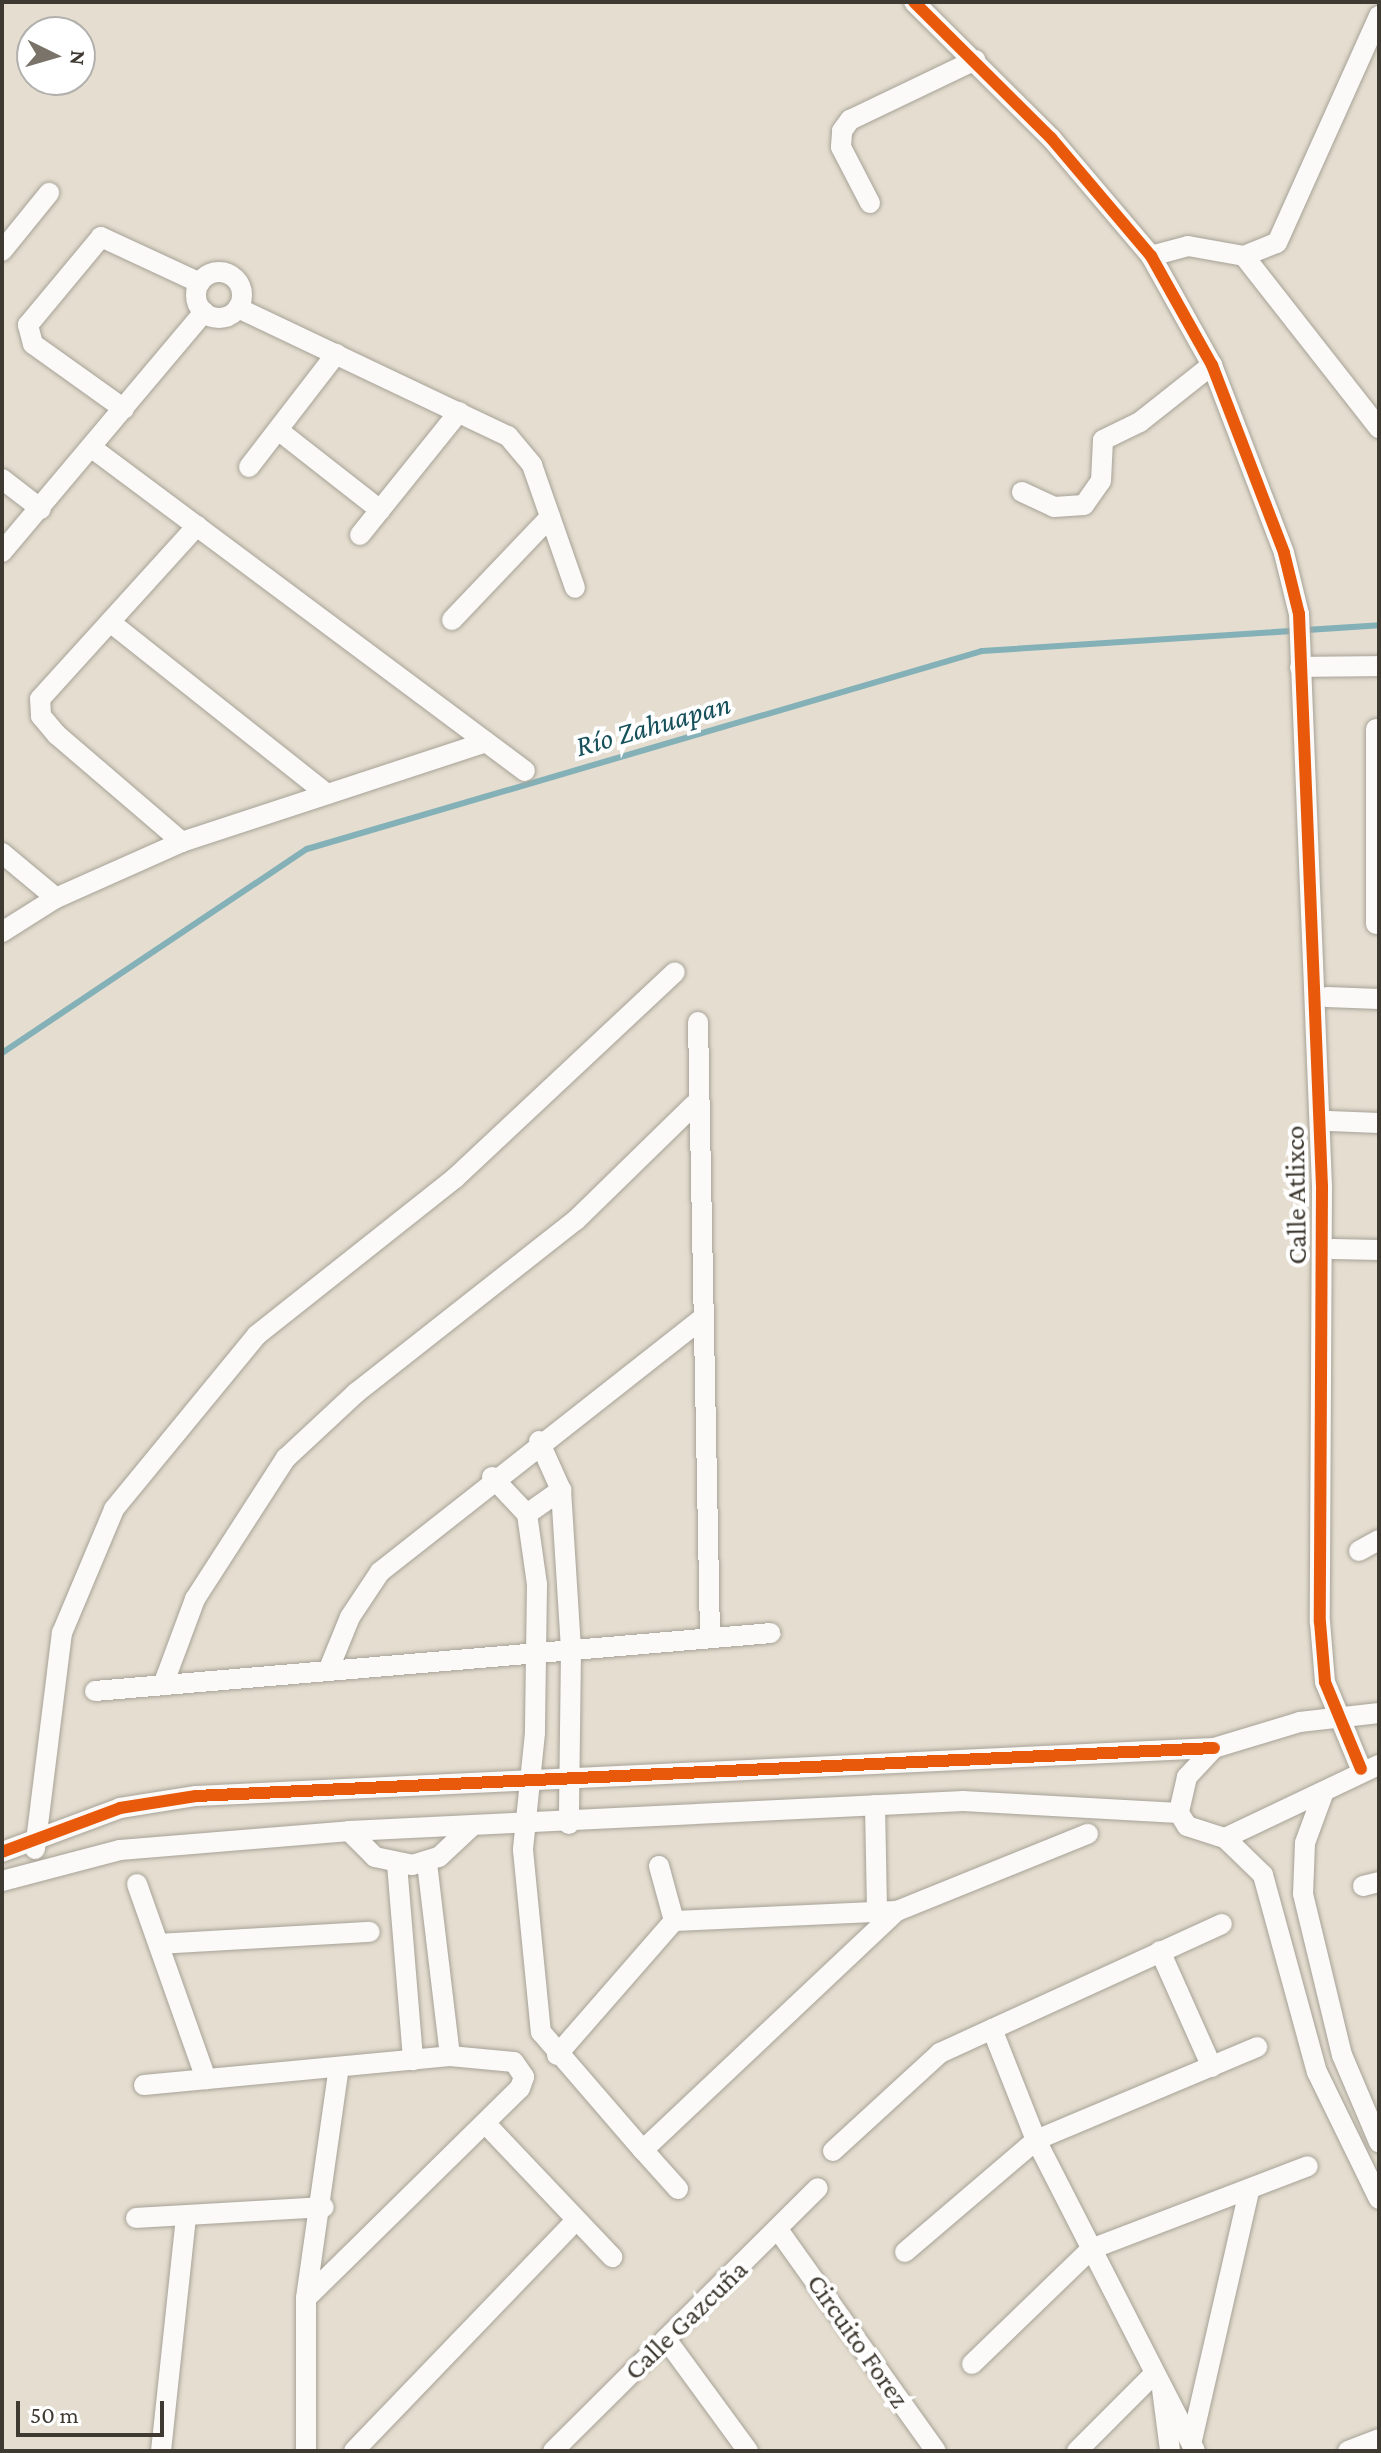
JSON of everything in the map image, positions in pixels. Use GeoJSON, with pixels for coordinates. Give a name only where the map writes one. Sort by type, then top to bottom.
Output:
{"type":"FeatureCollection","features":[{"type":"Feature","properties":{"kind":"street","name":"Calle Atlixco"},"geometry":{"type":"LineString","coordinates":[[914,2],[975,60],[1151,256],[1212,365],[1260,478],[1299,614],[1322,1186],[1320,1622],[1325,1682],[1370,1767]]}},
{"type":"Feature","properties":{"kind":"street"},"geometry":{"type":"LineString","coordinates":[[1151,256],[1188,246],[1244,256],[1263,253],[1285,229],[1379,16]]}},
{"type":"Feature","properties":{"kind":"street"},"geometry":{"type":"LineString","coordinates":[[870,203],[841,147],[842,131],[850,120],[975,60]]}},
{"type":"Feature","properties":{"kind":"street"},"geometry":{"type":"LineString","coordinates":[[2,251],[49,193]]}},
{"type":"Feature","properties":{"kind":"street"},"geometry":{"type":"LineString","coordinates":[[124,409],[33,344],[28,325],[101,237],[200,283],[228,274],[239,284],[238,308]]}},
{"type":"Feature","properties":{"kind":"street"},"geometry":{"type":"LineString","coordinates":[[1244,256],[1379,428]]}},
{"type":"Feature","properties":{"kind":"street"},"geometry":{"type":"LineString","coordinates":[[2,552],[204,312],[200,283]]}},
{"type":"Feature","properties":{"kind":"street"},"geometry":{"type":"LineString","coordinates":[[204,312],[226,317],[238,308]]}},
{"type":"Feature","properties":{"kind":"street"},"geometry":{"type":"LineString","coordinates":[[238,308],[508,436],[532,465],[575,588]]}},
{"type":"Feature","properties":{"kind":"street"},"geometry":{"type":"LineString","coordinates":[[249,467],[336,354]]}},
{"type":"Feature","properties":{"kind":"street"},"geometry":{"type":"LineString","coordinates":[[1022,492],[1054,507],[1084,505],[1101,481],[1103,440],[1140,422],[1212,365]]}},
{"type":"Feature","properties":{"kind":"street"},"geometry":{"type":"LineString","coordinates":[[360,535],[459,412]]}},
{"type":"Feature","properties":{"kind":"street"},"geometry":{"type":"LineString","coordinates":[[278,430],[380,510]]}},
{"type":"Feature","properties":{"kind":"street"},"geometry":{"type":"LineString","coordinates":[[92,448],[525,771]]}},
{"type":"Feature","properties":{"kind":"street"},"geometry":{"type":"LineString","coordinates":[[2,479],[41,509]]}},
{"type":"Feature","properties":{"kind":"street"},"geometry":{"type":"LineString","coordinates":[[452,620],[550,517]]}},
{"type":"Feature","properties":{"kind":"street"},"geometry":{"type":"LineString","coordinates":[[182,842],[41,716],[40,699],[197,526]]}},
{"type":"Feature","properties":{"kind":"street"},"geometry":{"type":"LineString","coordinates":[[110,622],[327,794]]}},
{"type":"Feature","properties":{"kind":"street"},"geometry":{"type":"LineString","coordinates":[[1300,667],[1379,666]]}},
{"type":"Feature","properties":{"kind":"street"},"geometry":{"type":"LineString","coordinates":[[1376,729],[1376,924]]}},
{"type":"Feature","properties":{"kind":"street"},"geometry":{"type":"LineString","coordinates":[[2,932],[56,898],[182,842],[486,742]]}},
{"type":"Feature","properties":{"kind":"street"},"geometry":{"type":"LineString","coordinates":[[2,853],[56,898]]}},
{"type":"Feature","properties":{"kind":"street"},"geometry":{"type":"LineString","coordinates":[[35,1867],[34,1840],[62,1633],[114,1509],[257,1335],[455,1178],[675,972]]}},
{"type":"Feature","properties":{"kind":"street"},"geometry":{"type":"LineString","coordinates":[[1327,997],[1379,999]]}},
{"type":"Feature","properties":{"kind":"street"},"geometry":{"type":"LineString","coordinates":[[698,1022],[694,1105],[710,1638]]}},
{"type":"Feature","properties":{"kind":"street"},"geometry":{"type":"LineString","coordinates":[[163,1685],[195,1599],[286,1458],[356,1393],[576,1220],[694,1105]]}},
{"type":"Feature","properties":{"kind":"street"},"geometry":{"type":"LineString","coordinates":[[1329,1121],[1379,1123]]}},
{"type":"Feature","properties":{"kind":"street"},"geometry":{"type":"LineString","coordinates":[[1333,1249],[1379,1250]]}},
{"type":"Feature","properties":{"kind":"street"},"geometry":{"type":"LineString","coordinates":[[328,1671],[350,1617],[380,1572],[492,1477],[701,1319]]}},
{"type":"Feature","properties":{"kind":"street"},"geometry":{"type":"LineString","coordinates":[[539,1441],[561,1490],[571,1649],[573,1783],[569,1824]]}},
{"type":"Feature","properties":{"kind":"street"},"geometry":{"type":"LineString","coordinates":[[492,1477],[527,1514],[537,1584],[535,1733],[524,1876],[541,2032],[557,2055],[678,2189]]}},
{"type":"Feature","properties":{"kind":"street"},"geometry":{"type":"LineString","coordinates":[[527,1514],[561,1490]]}},
{"type":"Feature","properties":{"kind":"street"},"geometry":{"type":"LineString","coordinates":[[1359,1551],[1379,1540]]}},
{"type":"Feature","properties":{"kind":"street"},"geometry":{"type":"LineString","coordinates":[[537,1584],[566,1572]]}},
{"type":"Feature","properties":{"kind":"street"},"geometry":{"type":"LineString","coordinates":[[95,1691],[771,1633]]}},
{"type":"Feature","properties":{"kind":"street"},"geometry":{"type":"LineString","coordinates":[[2,1852],[120,1808],[196,1796],[573,1783],[1214,1748],[1300,1722],[1379,1713]]}},
{"type":"Feature","properties":{"kind":"street"},"geometry":{"type":"LineString","coordinates":[[535,1733],[572,1732]]}},
{"type":"Feature","properties":{"kind":"street"},"geometry":{"type":"LineString","coordinates":[[1214,1748],[1187,1777],[1179,1813],[1187,1826],[1225,1838],[1247,1854],[1273,1900],[1290,1979],[1348,2144],[1379,2199]]}},
{"type":"Feature","properties":{"kind":"street"},"geometry":{"type":"LineString","coordinates":[[1225,1838],[1323,1794],[1370,1767]]}},
{"type":"Feature","properties":{"kind":"street"},"geometry":{"type":"LineString","coordinates":[[1323,1794],[1305,1843],[1303,1894],[1319,1971],[1342,2055],[1378,2139],[1348,2144]]}},
{"type":"Feature","properties":{"kind":"street"},"geometry":{"type":"LineString","coordinates":[[2,1881],[35,1867],[150,1846],[349,1831],[569,1824],[875,1805],[1087,1802],[1179,1813]]}},
{"type":"Feature","properties":{"kind":"street"},"geometry":{"type":"LineString","coordinates":[[875,1805],[887,1911]]}},
{"type":"Feature","properties":{"kind":"street"},"geometry":{"type":"LineString","coordinates":[[349,1831],[375,1857],[397,1864],[427,1863],[471,1827]]}},
{"type":"Feature","properties":{"kind":"street"},"geometry":{"type":"LineString","coordinates":[[557,2055],[674,1921],[887,1911],[1088,1834]]}},
{"type":"Feature","properties":{"kind":"street"},"geometry":{"type":"LineString","coordinates":[[427,1863],[450,2056]]}},
{"type":"Feature","properties":{"kind":"street"},"geometry":{"type":"LineString","coordinates":[[397,1864],[413,2060]]}},
{"type":"Feature","properties":{"kind":"street"},"geometry":{"type":"LineString","coordinates":[[659,1866],[674,1921]]}},
{"type":"Feature","properties":{"kind":"street"},"geometry":{"type":"LineString","coordinates":[[137,1884],[206,2079]]}},
{"type":"Feature","properties":{"kind":"street"},"geometry":{"type":"LineString","coordinates":[[1273,1900],[1303,1894]]}},
{"type":"Feature","properties":{"kind":"street"},"geometry":{"type":"LineString","coordinates":[[643,2150],[887,1911]]}},
{"type":"Feature","properties":{"kind":"street"},"geometry":{"type":"LineString","coordinates":[[833,2151],[914,2072],[992,2029],[1222,1924]]}},
{"type":"Feature","properties":{"kind":"street"},"geometry":{"type":"LineString","coordinates":[[159,1944],[370,1932]]}},
{"type":"Feature","properties":{"kind":"street"},"geometry":{"type":"LineString","coordinates":[[1160,1951],[1212,2067]]}},
{"type":"Feature","properties":{"kind":"street"},"geometry":{"type":"LineString","coordinates":[[1290,1979],[1319,1971]]}},
{"type":"Feature","properties":{"kind":"street"},"geometry":{"type":"LineString","coordinates":[[992,2029],[1036,2140],[1170,2409],[1194,2446]]}},
{"type":"Feature","properties":{"kind":"street"},"geometry":{"type":"LineString","coordinates":[[905,2252],[1036,2140],[1257,2047]]}},
{"type":"Feature","properties":{"kind":"street"},"geometry":{"type":"LineString","coordinates":[[144,2085],[450,2056],[503,2058],[524,2077],[485,2123],[306,2298]]}},
{"type":"Feature","properties":{"kind":"street"},"geometry":{"type":"LineString","coordinates":[[306,2451],[306,2298],[324,2207],[339,2067]]}},
{"type":"Feature","properties":{"kind":"street"},"geometry":{"type":"LineString","coordinates":[[485,2123],[574,2222],[612,2257]]}},
{"type":"Feature","properties":{"kind":"street"},"geometry":{"type":"LineString","coordinates":[[972,2364],[1091,2249],[1308,2166]]}},
{"type":"Feature","properties":{"kind":"street","name":"Calle Gazcuña"},"geometry":{"type":"LineString","coordinates":[[553,2451],[574,2443],[666,2339],[779,2231],[818,2188]]}},
{"type":"Feature","properties":{"kind":"street"},"geometry":{"type":"LineString","coordinates":[[1194,2446],[1249,2191]]}},
{"type":"Feature","properties":{"kind":"street"},"geometry":{"type":"LineString","coordinates":[[136,2218],[324,2207]]}},
{"type":"Feature","properties":{"kind":"street"},"geometry":{"type":"LineString","coordinates":[[161,2451],[186,2217]]}},
{"type":"Feature","properties":{"kind":"street"},"geometry":{"type":"LineString","coordinates":[[354,2451],[574,2222]]}},
{"type":"Feature","properties":{"kind":"street","name":"Circuito Forez"},"geometry":{"type":"LineString","coordinates":[[779,2231],[936,2451]]}},
{"type":"Feature","properties":{"kind":"street"},"geometry":{"type":"LineString","coordinates":[[666,2339],[748,2451]]}},
{"type":"Feature","properties":{"kind":"street"},"geometry":{"type":"LineString","coordinates":[[1077,2451],[1157,2382]]}},
{"type":"Feature","properties":{"kind":"street"},"geometry":{"type":"LineString","coordinates":[[1170,2409],[1204,2394]]}},
{"type":"Feature","properties":{"kind":"street"},"geometry":{"type":"LineString","coordinates":[[1170,2409],[1170,2451]]}},
{"type":"Feature","properties":{"kind":"street"},"geometry":{"type":"LineString","coordinates":[[1348,2451],[1379,2439]]}},
{"type":"Feature","properties":{"kind":"waterway","name":"Río Zahuapan"},"geometry":{"type":"LineString","coordinates":[[2,1053],[307,849],[982,651],[1379,625]]}},
{"type":"Feature","properties":{"kind":"cycle path"},"geometry":{"type":"LineString","coordinates":[[914,2],[1051,138],[1151,256],[1212,365],[1284,553],[1299,614],[1322,1186],[1320,1622],[1325,1682],[1361,1769]]}},
{"type":"Feature","properties":{"kind":"cycle path"},"geometry":{"type":"LineString","coordinates":[[2,1852],[120,1808],[196,1796],[1214,1748]]}}]}
